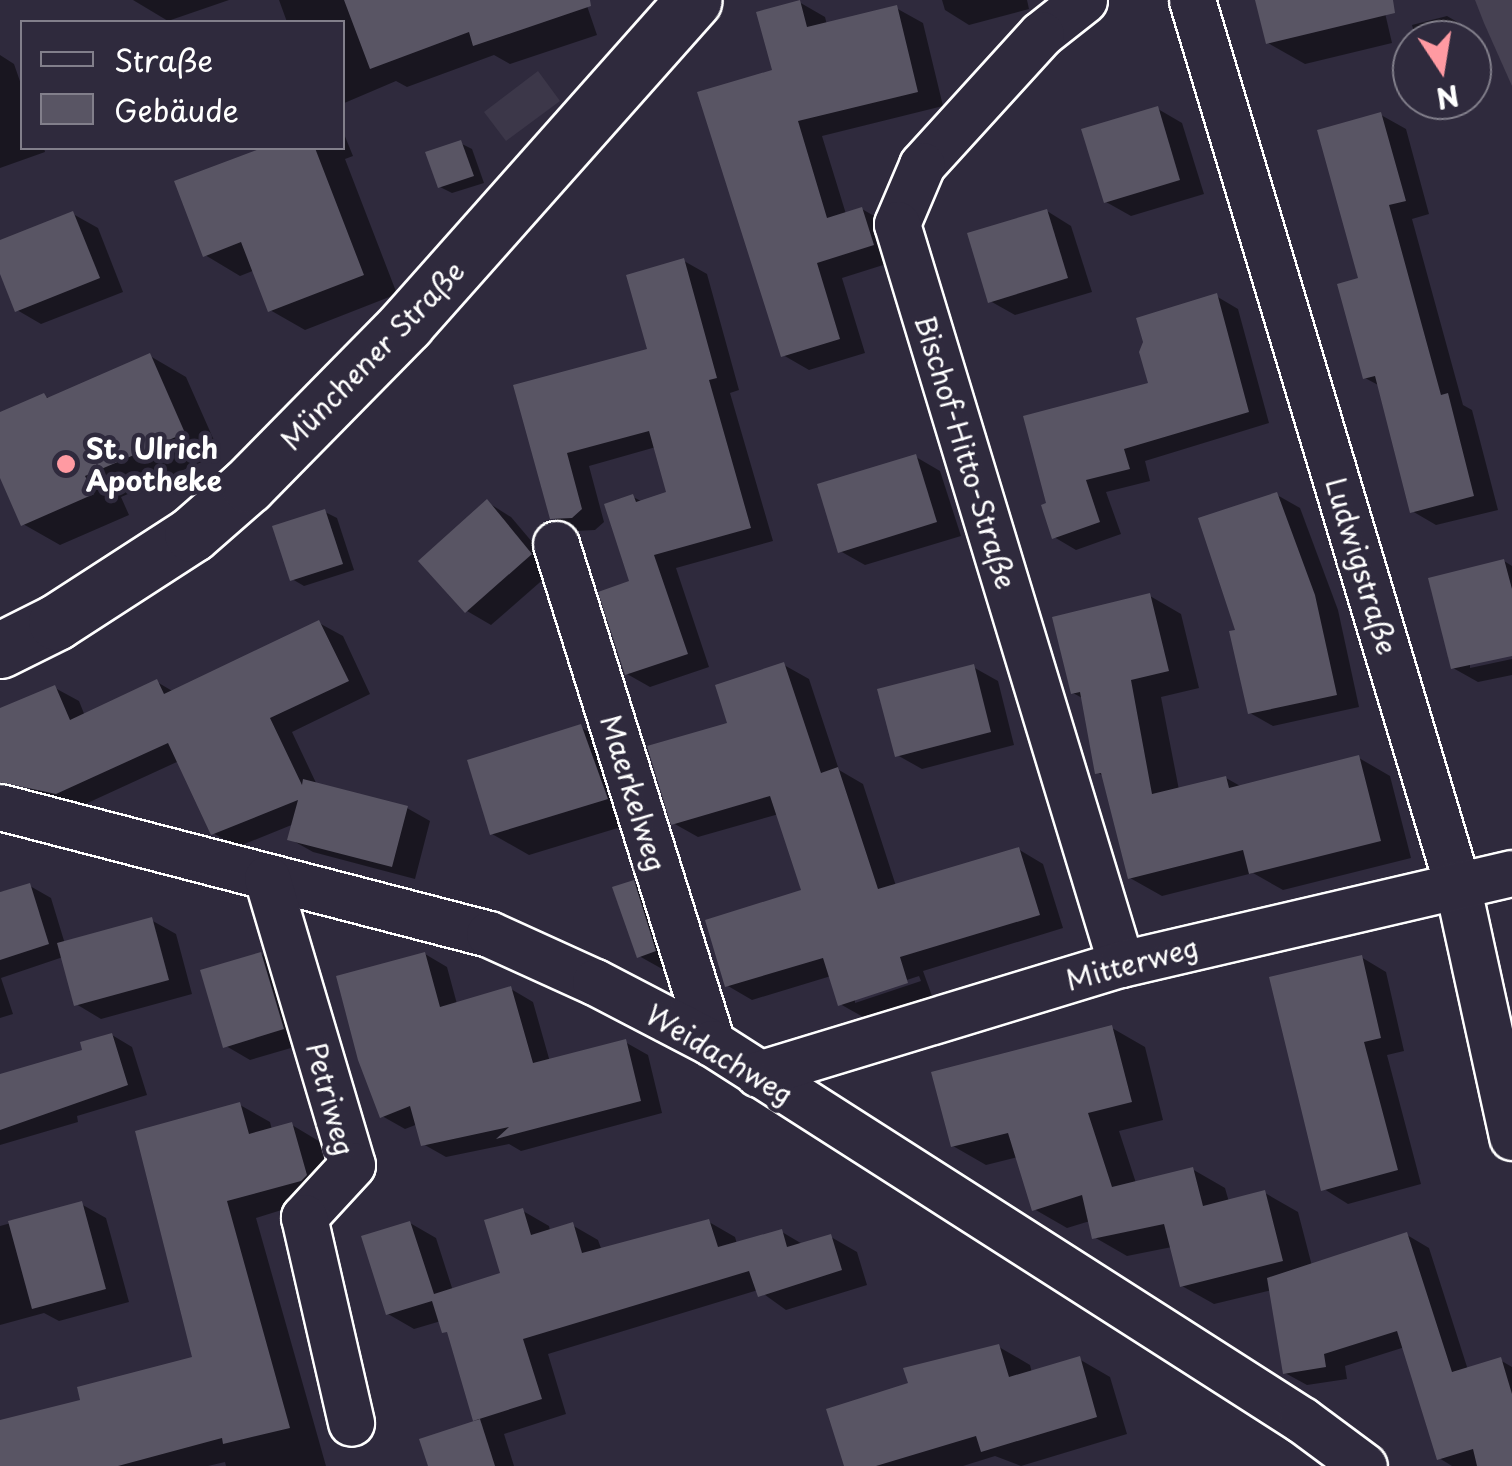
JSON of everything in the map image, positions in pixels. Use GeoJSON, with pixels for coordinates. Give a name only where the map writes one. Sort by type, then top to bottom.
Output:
{"type":"FeatureCollection","features":[{"type":"Feature","properties":{"kind":"main road","name":"Münchener Straße"},"geometry":{"type":"LineString","coordinates":[[0,650],[56,622],[176,544],[248,485],[406,324],[694,0]]}},
{"type":"Feature","properties":{"kind":"street","name":"Bischof-Hitto-Straße"},"geometry":{"type":"LineString","coordinates":[[1084,0],[1040,34],[922,165],[897,224],[1122,964]]}},
{"type":"Feature","properties":{"kind":"street","name":"Ludwigstraße"},"geometry":{"type":"LineString","coordinates":[[1192,0],[1457,884],[1512,1138]]}},
{"type":"Feature","properties":{"kind":"street","name":"Maerkelweg"},"geometry":{"type":"LineString","coordinates":[[556,544],[712,1043]]}},
{"type":"Feature","properties":{"kind":"street","name":"Weidachweg"},"geometry":{"type":"LineString","coordinates":[[0,807],[490,934],[712,1043],[1302,1420],[1364,1466]]}},
{"type":"Feature","properties":{"kind":"street","name":"Mitterweg"},"geometry":{"type":"LineString","coordinates":[[758,1074],[1122,964],[1512,874]]}},
{"type":"Feature","properties":{"kind":"street","name":"Petriweg"},"geometry":{"type":"LineString","coordinates":[[267,878],[352,1165],[304,1217],[351,1422]]}},
{"type":"Feature","properties":{"kind":"shaded area"},"geometry":{"type":"Polygon","coordinates":[[[1475,0],[1512,0],[1512,86],[1492,41],[1492,20],[1483,20],[1475,0]]]}},
{"type":"Feature","properties":{"kind":"shaded area"},"geometry":{"type":"Polygon","coordinates":[[[538,71],[560,101],[506,141],[484,112],[538,71]]]}},
{"type":"Feature","properties":{"kind":"building"},"geometry":{"type":"Polygon","coordinates":[[[344,0],[590,0],[591,6],[473,46],[469,32],[370,69],[344,0]]]}},
{"type":"Feature","properties":{"kind":"building"},"geometry":{"type":"Polygon","coordinates":[[[800,0],[807,27],[897,5],[918,92],[798,121],[827,218],[862,207],[874,245],[817,263],[840,339],[781,357],[697,92],[772,70],[756,12],[800,0]]]}},
{"type":"Feature","properties":{"kind":"building"},"geometry":{"type":"Polygon","coordinates":[[[1255,0],[1393,0],[1395,13],[1266,44],[1255,0]]]}},
{"type":"Feature","properties":{"kind":"building"},"geometry":{"type":"Polygon","coordinates":[[[1158,106],[1180,180],[1104,203],[1081,129],[1158,106]]]}},
{"type":"Feature","properties":{"kind":"building"},"geometry":{"type":"Polygon","coordinates":[[[1381,112],[1406,201],[1389,205],[1441,395],[1448,393],[1474,496],[1410,513],[1375,376],[1363,379],[1337,284],[1358,278],[1317,130],[1381,112]]]}},
{"type":"Feature","properties":{"kind":"building"},"geometry":{"type":"Polygon","coordinates":[[[461,140],[474,176],[438,188],[425,152],[461,140]]]}},
{"type":"Feature","properties":{"kind":"building"},"geometry":{"type":"Polygon","coordinates":[[[257,150],[316,150],[364,275],[268,312],[241,242],[203,257],[174,181],[257,150]]]}},
{"type":"Feature","properties":{"kind":"building"},"geometry":{"type":"Polygon","coordinates":[[[1047,209],[1068,278],[988,303],[967,233],[1047,209]]]}},
{"type":"Feature","properties":{"kind":"building"},"geometry":{"type":"Polygon","coordinates":[[[73,211],[100,278],[15,312],[0,274],[0,240],[73,211]]]}},
{"type":"Feature","properties":{"kind":"building"},"geometry":{"type":"Polygon","coordinates":[[[684,258],[717,378],[709,380],[751,528],[654,555],[688,654],[625,675],[598,592],[629,581],[604,504],[633,494],[636,502],[666,492],[649,431],[567,453],[582,509],[572,518],[550,519],[513,385],[647,349],[626,275],[684,258]]]}},
{"type":"Feature","properties":{"kind":"building"},"geometry":{"type":"Polygon","coordinates":[[[1217,293],[1249,412],[1124,449],[1130,469],[1086,480],[1100,522],[1052,539],[1023,416],[1148,383],[1139,352],[1143,342],[1136,318],[1217,293]]]}},
{"type":"Feature","properties":{"kind":"building"},"geometry":{"type":"Polygon","coordinates":[[[150,353],[185,433],[85,476],[94,494],[21,526],[0,478],[0,412],[44,393],[47,398],[150,353]]]}},
{"type":"Feature","properties":{"kind":"building"},"geometry":{"type":"Polygon","coordinates":[[[916,454],[937,522],[838,553],[817,484],[916,454]]]}},
{"type":"Feature","properties":{"kind":"building"},"geometry":{"type":"Polygon","coordinates":[[[1277,492],[1315,595],[1337,695],[1248,714],[1229,631],[1235,630],[1198,518],[1277,492]]]}},
{"type":"Feature","properties":{"kind":"building"},"geometry":{"type":"Polygon","coordinates":[[[487,499],[532,554],[465,613],[418,561],[487,499]]]}},
{"type":"Feature","properties":{"kind":"building"},"geometry":{"type":"Polygon","coordinates":[[[325,509],[343,564],[290,581],[272,526],[325,509]]]}},
{"type":"Feature","properties":{"kind":"building"},"geometry":{"type":"Polygon","coordinates":[[[1504,559],[1512,589],[1512,656],[1451,669],[1428,578],[1504,559]]]}},
{"type":"Feature","properties":{"kind":"building"},"geometry":{"type":"Polygon","coordinates":[[[1150,593],[1169,671],[1131,680],[1152,794],[1226,776],[1229,788],[1359,755],[1381,841],[1249,874],[1243,850],[1128,879],[1101,773],[1095,774],[1080,692],[1071,694],[1052,617],[1150,593]]]}},
{"type":"Feature","properties":{"kind":"building"},"geometry":{"type":"Polygon","coordinates":[[[319,620],[349,681],[270,718],[302,785],[303,779],[408,806],[392,867],[287,840],[298,800],[211,835],[168,743],[56,794],[0,782],[0,708],[55,685],[70,720],[157,679],[164,694],[319,620]]]}},
{"type":"Feature","properties":{"kind":"building"},"geometry":{"type":"Polygon","coordinates":[[[784,662],[821,773],[838,767],[878,889],[1019,847],[1040,915],[900,957],[908,983],[838,1006],[823,958],[725,987],[705,920],[801,890],[770,796],[671,825],[647,746],[727,723],[715,685],[784,662]]]}},
{"type":"Feature","properties":{"kind":"building"},"geometry":{"type":"Polygon","coordinates":[[[974,664],[991,732],[895,757],[877,689],[974,664]]]}},
{"type":"Feature","properties":{"kind":"building"},"geometry":{"type":"Polygon","coordinates":[[[581,724],[608,799],[490,835],[467,760],[581,724]]]}},
{"type":"Feature","properties":{"kind":"building"},"geometry":{"type":"Polygon","coordinates":[[[634,880],[656,951],[637,958],[612,887],[634,880]]]}},
{"type":"Feature","properties":{"kind":"building"},"geometry":{"type":"Polygon","coordinates":[[[30,883],[49,944],[0,960],[0,892],[30,883]]]}},
{"type":"Feature","properties":{"kind":"building"},"geometry":{"type":"Polygon","coordinates":[[[152,917],[169,980],[74,1006],[57,943],[152,917]]]}},
{"type":"Feature","properties":{"kind":"building"},"geometry":{"type":"Polygon","coordinates":[[[261,952],[284,1029],[223,1048],[200,970],[261,952]]]}},
{"type":"Feature","properties":{"kind":"building"},"geometry":{"type":"Polygon","coordinates":[[[425,952],[440,1007],[511,986],[533,1063],[626,1039],[641,1101],[496,1139],[509,1127],[421,1146],[410,1106],[380,1118],[358,1060],[336,976],[425,952]]]}},
{"type":"Feature","properties":{"kind":"building"},"geometry":{"type":"Polygon","coordinates":[[[1362,955],[1381,1038],[1364,1042],[1398,1170],[1321,1191],[1269,977],[1362,955]]]}},
{"type":"Feature","properties":{"kind":"building"},"geometry":{"type":"Polygon","coordinates":[[[1112,1025],[1132,1102],[1088,1113],[1112,1187],[1193,1167],[1203,1206],[1265,1190],[1283,1261],[1180,1287],[1164,1224],[1092,1239],[1082,1195],[1032,1211],[1008,1133],[951,1147],[931,1072],[1112,1025]]]}},
{"type":"Feature","properties":{"kind":"building"},"geometry":{"type":"Polygon","coordinates":[[[112,1033],[128,1085],[0,1130],[0,1074],[82,1050],[80,1042],[112,1033]]]}},
{"type":"Feature","properties":{"kind":"building"},"geometry":{"type":"Polygon","coordinates":[[[240,1102],[249,1134],[292,1122],[307,1175],[301,1181],[227,1201],[290,1428],[223,1444],[222,1438],[118,1466],[0,1466],[0,1420],[80,1400],[77,1387],[192,1357],[135,1131],[240,1102]]]}},
{"type":"Feature","properties":{"kind":"building"},"geometry":{"type":"Polygon","coordinates":[[[82,1201],[106,1289],[32,1309],[8,1221],[82,1201]]]}},
{"type":"Feature","properties":{"kind":"building"},"geometry":{"type":"Polygon","coordinates":[[[523,1208],[531,1235],[573,1222],[582,1253],[709,1219],[718,1247],[782,1229],[787,1247],[831,1234],[842,1270],[758,1297],[749,1271],[523,1339],[542,1399],[473,1421],[447,1332],[442,1333],[432,1301],[386,1315],[361,1236],[410,1221],[434,1294],[500,1273],[484,1220],[523,1208]]]}},
{"type":"Feature","properties":{"kind":"building"},"geometry":{"type":"Polygon","coordinates":[[[1407,1232],[1452,1372],[1501,1357],[1512,1394],[1512,1466],[1477,1466],[1473,1449],[1437,1460],[1397,1331],[1324,1354],[1326,1367],[1283,1374],[1267,1278],[1407,1232]]]}},
{"type":"Feature","properties":{"kind":"building"},"geometry":{"type":"Polygon","coordinates":[[[999,1344],[1009,1377],[1080,1356],[1097,1417],[981,1452],[976,1436],[876,1466],[844,1466],[826,1409],[908,1383],[903,1368],[999,1344]]]}},
{"type":"Feature","properties":{"kind":"building"},"geometry":{"type":"Polygon","coordinates":[[[480,1419],[495,1466],[428,1466],[419,1439],[480,1419]]]}},
{"type":"Feature","properties":{"kind":"place","name":"St. Ulrich Apotheke"},"geometry":{"type":"Point","coordinates":[66,464]}}]}
